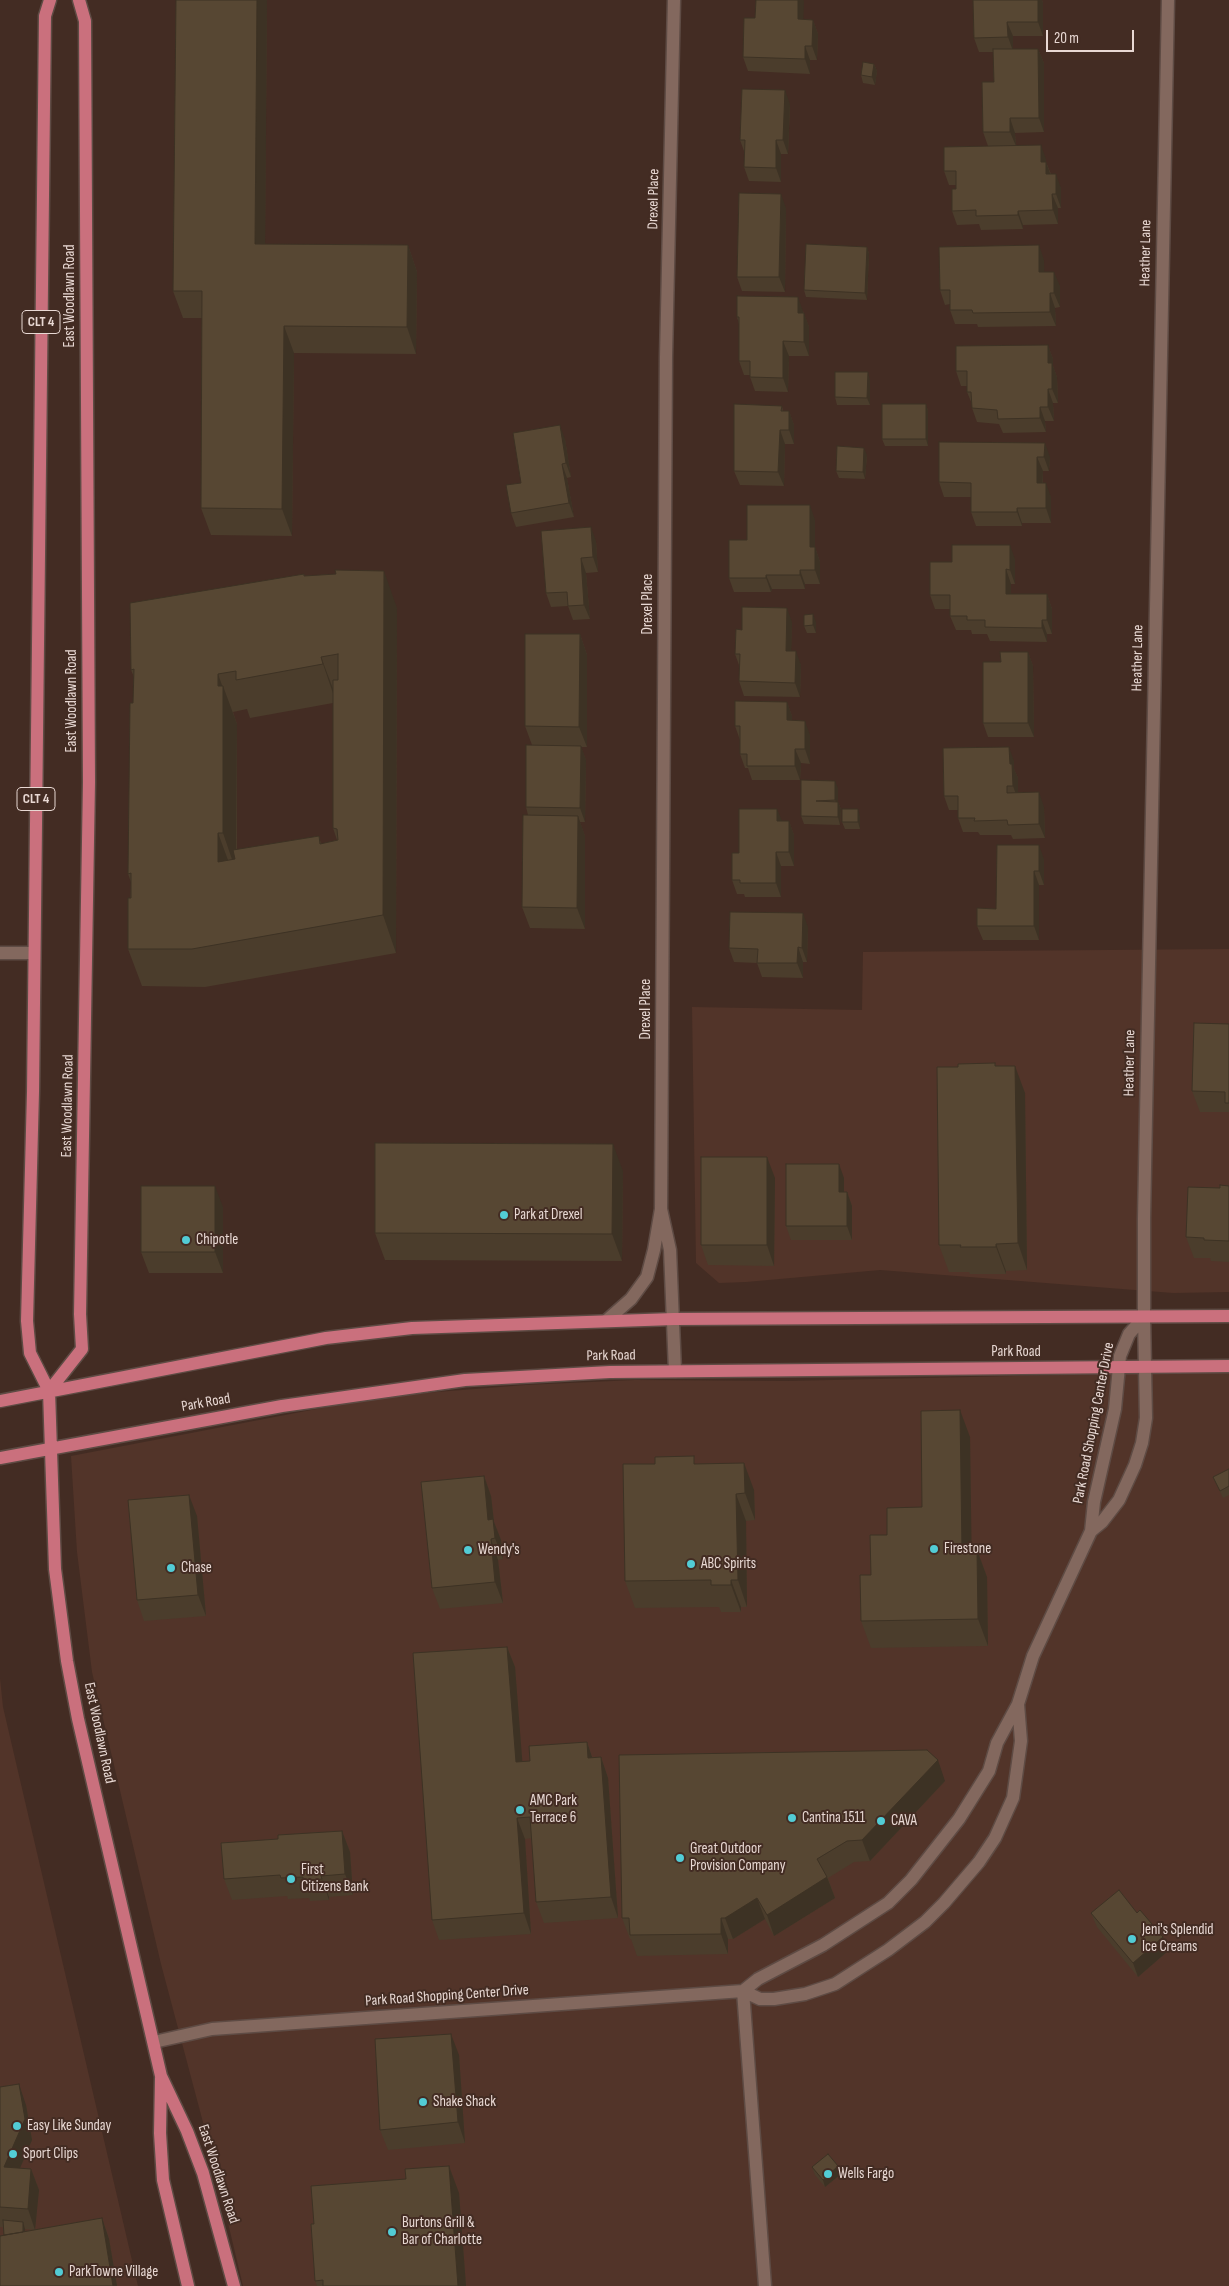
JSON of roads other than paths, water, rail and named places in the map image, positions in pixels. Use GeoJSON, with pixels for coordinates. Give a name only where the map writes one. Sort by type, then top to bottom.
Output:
{"type":"FeatureCollection","features":[{"type":"Feature","properties":{"kind":"main road","name":"East Woodlawn Road"},"geometry":{"type":"LineString","coordinates":[[50,0],[45,16],[33,1092],[27,1321],[30,1353],[49,1391],[55,1569],[67,1661],[78,1719],[161,2076],[160,2133],[163,2180],[188,2286]]}},
{"type":"Feature","properties":{"kind":"main road","name":"East Woodlawn Road"},"geometry":{"type":"LineString","coordinates":[[49,1391],[82,1349],[80,1314],[89,782],[85,21],[79,0]]}},
{"type":"Feature","properties":{"kind":"main road"},"geometry":{"type":"LineString","coordinates":[[0,1400],[276,1347],[368,1332],[458,1325],[674,1319],[1229,1316]]}},
{"type":"Feature","properties":{"kind":"main road","name":"Park Road"},"geometry":{"type":"LineString","coordinates":[[0,1458],[282,1406],[424,1384],[541,1374],[1229,1366]]}},
{"type":"Feature","properties":{"kind":"main road","name":"East Woodlawn Road"},"geometry":{"type":"LineString","coordinates":[[161,2076],[187,2131],[203,2173],[234,2286]]}},
{"type":"Feature","properties":{"kind":"street","name":"Drexel Place"},"geometry":{"type":"LineString","coordinates":[[606,1321],[631,1299],[647,1277],[661,1209],[666,366],[674,0]]}},
{"type":"Feature","properties":{"kind":"street","name":"Heather Lane"},"geometry":{"type":"LineString","coordinates":[[1144,1317],[1144,1218],[1168,0]]}},
{"type":"Feature","properties":{"kind":"street"},"geometry":{"type":"LineString","coordinates":[[0,953],[34,953]]}},
{"type":"Feature","properties":{"kind":"street","name":"Drexel Place"},"geometry":{"type":"LineString","coordinates":[[661,1209],[670,1250],[675,1371]]}},
{"type":"Feature","properties":{"kind":"street","name":"Park Road Shopping Center Drive"},"geometry":{"type":"LineString","coordinates":[[1091,1531],[1102,1522],[1119,1500],[1135,1465],[1145,1429],[1144,1317]]}},
{"type":"Feature","properties":{"kind":"street","name":"Park Road Shopping Center Drive"},"geometry":{"type":"LineString","coordinates":[[744,1991],[758,1979],[823,1945],[871,1916],[888,1903],[911,1880],[960,1819],[983,1783],[989,1771],[997,1743],[1018,1704],[1022,1686],[1033,1656],[1091,1531],[1094,1502],[1115,1409],[1119,1367],[1124,1346],[1129,1334],[1144,1317]]}},
{"type":"Feature","properties":{"kind":"street","name":"Park Road Shopping Center Drive"},"geometry":{"type":"LineString","coordinates":[[154,2042],[212,2029],[744,1991],[760,1999],[774,1999],[804,1994],[835,1984],[888,1950],[925,1922],[979,1862],[995,1838],[1013,1798],[1021,1742],[1018,1704]]}},
{"type":"Feature","properties":{"kind":"street"},"geometry":{"type":"LineString","coordinates":[[744,1991],[764,2286]]}},
{"type":"Feature","properties":{"kind":"place","name":"Park at Drexel"},"geometry":{"type":"Point","coordinates":[504,1215]}},
{"type":"Feature","properties":{"kind":"place","name":"Chipotle"},"geometry":{"type":"Point","coordinates":[186,1240]}},
{"type":"Feature","properties":{"kind":"place","name":"Firestone"},"geometry":{"type":"Point","coordinates":[934,1549]}},
{"type":"Feature","properties":{"kind":"place","name":"Wendy's"},"geometry":{"type":"Point","coordinates":[468,1550]}},
{"type":"Feature","properties":{"kind":"place","name":"ABC Spirits"},"geometry":{"type":"Point","coordinates":[691,1564]}},
{"type":"Feature","properties":{"kind":"place","name":"Chase"},"geometry":{"type":"Point","coordinates":[171,1568]}},
{"type":"Feature","properties":{"kind":"place","name":"AMC Park Terrace 6"},"geometry":{"type":"Point","coordinates":[520,1810]}},
{"type":"Feature","properties":{"kind":"place","name":"Cantina 1511"},"geometry":{"type":"Point","coordinates":[792,1818]}},
{"type":"Feature","properties":{"kind":"place","name":"CAVA"},"geometry":{"type":"Point","coordinates":[881,1821]}},
{"type":"Feature","properties":{"kind":"place","name":"Great Outdoor Provision Company"},"geometry":{"type":"Point","coordinates":[680,1858]}},
{"type":"Feature","properties":{"kind":"place","name":"First Citizens Bank"},"geometry":{"type":"Point","coordinates":[291,1879]}},
{"type":"Feature","properties":{"kind":"place","name":"Jeni's Splendid Ice Creams"},"geometry":{"type":"Point","coordinates":[1132,1939]}},
{"type":"Feature","properties":{"kind":"place","name":"Shake Shack"},"geometry":{"type":"Point","coordinates":[423,2102]}},
{"type":"Feature","properties":{"kind":"place","name":"Easy Like Sunday"},"geometry":{"type":"Point","coordinates":[17,2126]}},
{"type":"Feature","properties":{"kind":"place","name":"Sport Clips"},"geometry":{"type":"Point","coordinates":[13,2154]}},
{"type":"Feature","properties":{"kind":"place","name":"Wells Fargo"},"geometry":{"type":"Point","coordinates":[828,2174]}},
{"type":"Feature","properties":{"kind":"place","name":"Burtons Grill & Bar of Charlotte"},"geometry":{"type":"Point","coordinates":[392,2232]}},
{"type":"Feature","properties":{"kind":"place","name":"ParkTowne Village"},"geometry":{"type":"Point","coordinates":[59,2272]}}]}
